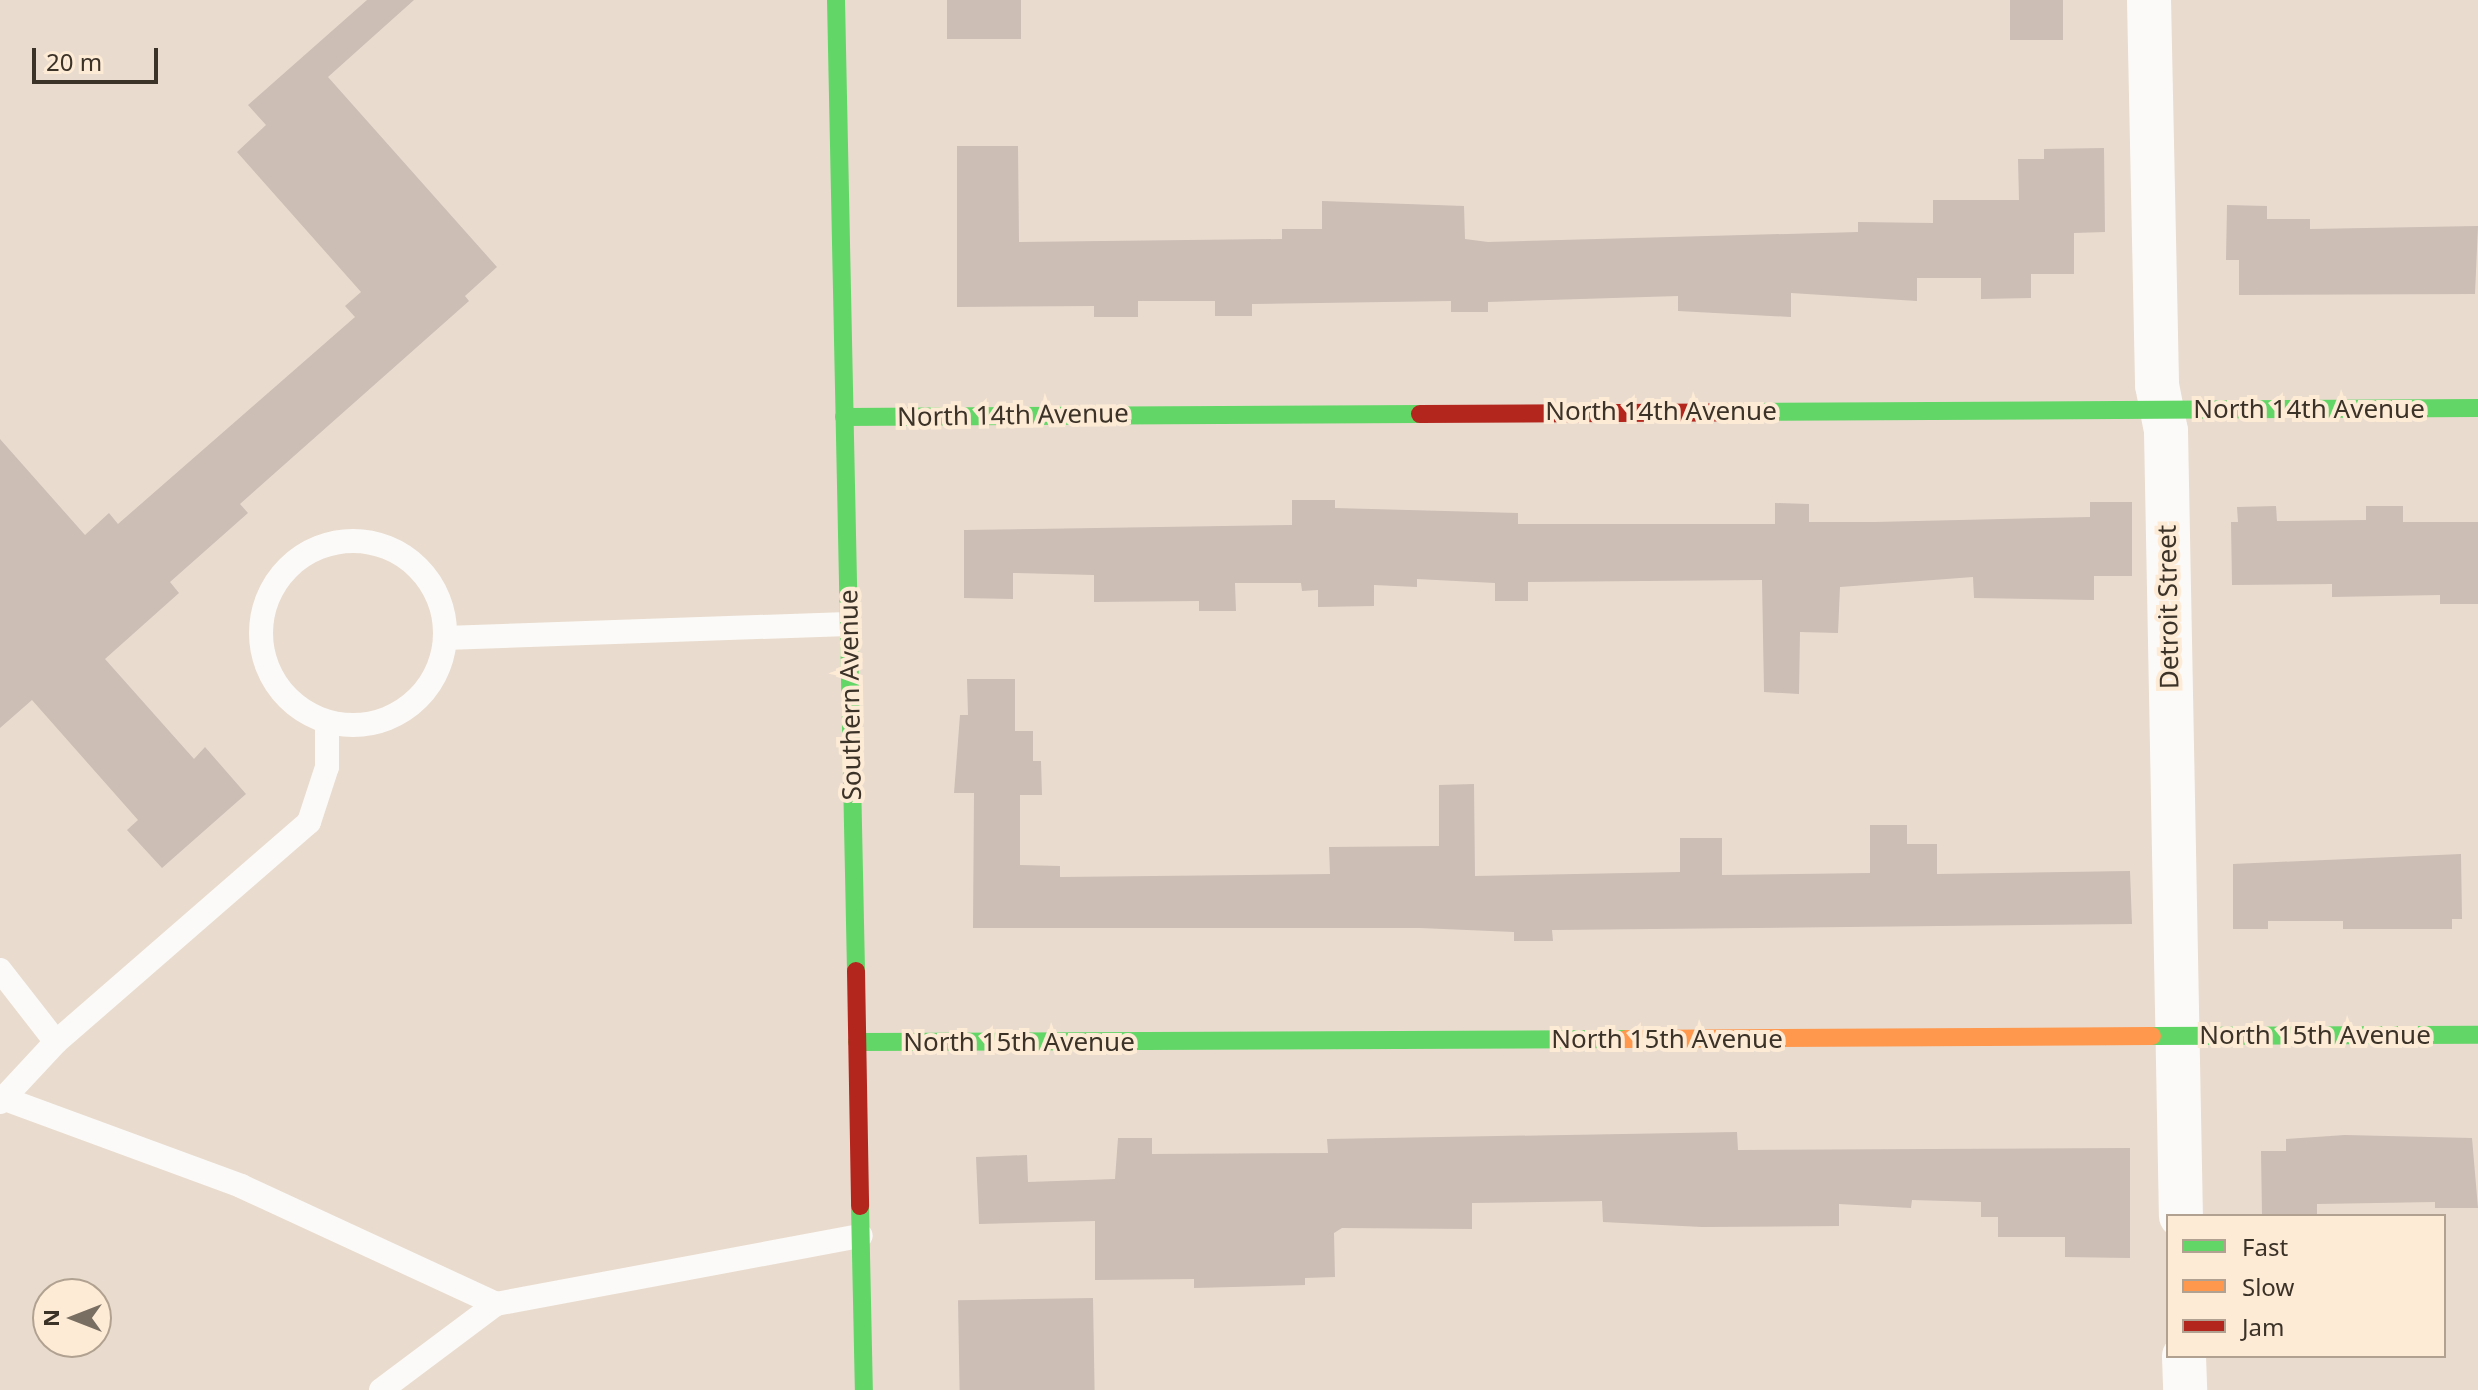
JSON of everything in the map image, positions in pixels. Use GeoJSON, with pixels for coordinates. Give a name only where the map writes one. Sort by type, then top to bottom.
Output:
{"type":"FeatureCollection","features":[{"type":"Feature","properties":{"kind":"street","name":"Southern Avenue"},"geometry":{"type":"LineString","coordinates":[[836,0],[864,1390]]}},
{"type":"Feature","properties":{"kind":"street","name":"Detroit Street"},"geometry":{"type":"LineString","coordinates":[[2149,0],[2160,410],[2166,431],[2181,1214]]}},
{"type":"Feature","properties":{"kind":"street","name":"North 14th Avenue"},"geometry":{"type":"LineString","coordinates":[[844,417],[2478,408]]}},
{"type":"Feature","properties":{"kind":"street","name":"North 15th Avenue"},"geometry":{"type":"LineString","coordinates":[[857,1042],[2478,1035]]}},
{"type":"Feature","properties":{"kind":"street"},"geometry":{"type":"LineString","coordinates":[[2184,1358],[2185,1390]]}},
{"type":"Feature","properties":{"kind":"lane"},"geometry":{"type":"LineString","coordinates":[[341,542],[398,552],[438,595],[445,638],[432,681],[413,704],[388,720],[357,726],[327,722],[299,708],[277,686],[264,657],[261,626],[269,596],[286,570],[311,551],[341,542]]}},
{"type":"Feature","properties":{"kind":"lane"},"geometry":{"type":"LineString","coordinates":[[445,638],[848,624]]}},
{"type":"Feature","properties":{"kind":"lane"},"geometry":{"type":"LineString","coordinates":[[327,722],[327,767],[309,822],[56,1042],[2,1101],[241,1186],[496,1304]]}},
{"type":"Feature","properties":{"kind":"lane"},"geometry":{"type":"LineString","coordinates":[[0,970],[56,1042]]}},
{"type":"Feature","properties":{"kind":"lane"},"geometry":{"type":"LineString","coordinates":[[381,1390],[496,1304],[861,1236]]}},
{"type":"Feature","properties":{"kind":"building"},"geometry":{"type":"Polygon","coordinates":[[[367,0],[414,0],[328,77],[497,267],[465,296],[469,301],[240,504],[248,513],[170,582],[179,593],[105,659],[194,759],[205,747],[246,794],[162,868],[127,830],[138,820],[32,700],[0,728],[0,439],[85,535],[109,513],[118,524],[355,317],[345,306],[361,292],[237,152],[266,125],[248,105],[367,0]]]}},
{"type":"Feature","properties":{"kind":"building"},"geometry":{"type":"Polygon","coordinates":[[[947,0],[1021,0],[1021,39],[947,39],[947,0]]]}},
{"type":"Feature","properties":{"kind":"building"},"geometry":{"type":"Polygon","coordinates":[[[2010,0],[2063,0],[2063,40],[2010,40],[2010,0]]]}},
{"type":"Feature","properties":{"kind":"building"},"geometry":{"type":"Polygon","coordinates":[[[957,146],[1018,146],[1019,242],[1282,239],[1282,229],[1322,229],[1322,201],[1464,206],[1465,239],[1488,242],[1858,232],[1858,222],[1933,223],[1933,200],[2019,200],[2018,159],[2044,159],[2044,149],[2104,148],[2105,232],[2074,233],[2074,274],[2031,274],[2031,298],[1981,299],[1981,278],[1917,278],[1917,301],[1791,293],[1791,317],[1678,311],[1678,296],[1488,302],[1488,312],[1451,312],[1451,301],[1252,304],[1252,316],[1215,316],[1215,301],[1138,301],[1138,317],[1094,317],[1094,306],[957,307],[957,146]]]}},
{"type":"Feature","properties":{"kind":"building"},"geometry":{"type":"Polygon","coordinates":[[[2227,205],[2267,206],[2267,219],[2310,219],[2310,229],[2478,226],[2475,294],[2239,295],[2239,260],[2226,260],[2227,205]]]}},
{"type":"Feature","properties":{"kind":"building"},"geometry":{"type":"Polygon","coordinates":[[[1292,500],[1335,500],[1335,508],[1518,513],[1518,524],[1775,524],[1775,503],[1809,504],[1809,522],[2090,517],[2090,502],[2132,502],[2132,576],[2094,576],[2094,600],[1974,598],[1973,577],[1840,587],[1838,633],[1800,632],[1799,694],[1764,692],[1762,580],[1528,582],[1528,601],[1495,601],[1495,583],[1417,579],[1417,587],[1374,585],[1374,606],[1318,607],[1318,590],[1302,591],[1301,583],[1235,583],[1236,611],[1199,611],[1199,601],[1094,602],[1094,575],[1013,573],[1013,599],[964,598],[964,530],[1292,525],[1292,500]]]}},
{"type":"Feature","properties":{"kind":"building"},"geometry":{"type":"Polygon","coordinates":[[[2276,506],[2277,521],[2366,520],[2366,506],[2403,506],[2403,522],[2478,522],[2478,604],[2440,604],[2440,595],[2332,597],[2332,584],[2232,585],[2231,522],[2238,522],[2237,507],[2276,506]]]}},
{"type":"Feature","properties":{"kind":"building"},"geometry":{"type":"Polygon","coordinates":[[[967,679],[1015,679],[1015,731],[1033,731],[1033,761],[1041,761],[1042,795],[1020,795],[1020,865],[1060,866],[1060,877],[1330,874],[1329,847],[1439,846],[1439,785],[1474,784],[1475,876],[1680,872],[1680,838],[1722,838],[1722,875],[1870,873],[1870,825],[1907,825],[1907,844],[1937,844],[1937,874],[2130,871],[2132,924],[1552,930],[1553,941],[1514,941],[1514,932],[1420,928],[973,928],[974,793],[954,793],[960,715],[968,715],[967,679]]]}},
{"type":"Feature","properties":{"kind":"building"},"geometry":{"type":"Polygon","coordinates":[[[2461,854],[2462,919],[2452,919],[2452,929],[2343,929],[2343,921],[2268,921],[2268,929],[2233,929],[2233,864],[2461,854]]]}},
{"type":"Feature","properties":{"kind":"building"},"geometry":{"type":"Polygon","coordinates":[[[1737,1132],[1738,1150],[2130,1148],[2130,1258],[2065,1257],[2065,1237],[1998,1237],[1998,1217],[1981,1217],[1981,1202],[1912,1200],[1911,1208],[1839,1204],[1839,1226],[1702,1227],[1603,1222],[1602,1201],[1472,1203],[1472,1229],[1342,1228],[1334,1233],[1335,1277],[1305,1278],[1305,1285],[1194,1288],[1194,1279],[1095,1280],[1095,1221],[979,1224],[976,1157],[1027,1155],[1028,1182],[1115,1179],[1118,1138],[1152,1138],[1152,1154],[1328,1153],[1327,1139],[1737,1132]]]}},
{"type":"Feature","properties":{"kind":"building"},"geometry":{"type":"Polygon","coordinates":[[[2345,1135],[2472,1138],[2478,1208],[2435,1208],[2435,1202],[2317,1204],[2317,1214],[2262,1214],[2261,1151],[2286,1151],[2286,1139],[2345,1135]]]}},
{"type":"Feature","properties":{"kind":"building"},"geometry":{"type":"Polygon","coordinates":[[[1093,1298],[1095,1390],[960,1390],[958,1300],[1093,1298]]]}},
{"type":"Feature","properties":{"kind":"traffic: fast"},"geometry":{"type":"LineString","coordinates":[[836,0],[856,971]]}},
{"type":"Feature","properties":{"kind":"traffic: fast"},"geometry":{"type":"LineString","coordinates":[[1755,412],[2478,408]]}},
{"type":"Feature","properties":{"kind":"traffic: fast"},"geometry":{"type":"LineString","coordinates":[[844,417],[1420,414]]}},
{"type":"Feature","properties":{"kind":"traffic: fast"},"geometry":{"type":"LineString","coordinates":[[2152,1036],[2478,1035]]}},
{"type":"Feature","properties":{"kind":"traffic: fast"},"geometry":{"type":"LineString","coordinates":[[857,1042],[1626,1039]]}},
{"type":"Feature","properties":{"kind":"traffic: fast"},"geometry":{"type":"LineString","coordinates":[[860,1206],[864,1390]]}},
{"type":"Feature","properties":{"kind":"traffic: slow"},"geometry":{"type":"LineString","coordinates":[[1626,1039],[2152,1036]]}},
{"type":"Feature","properties":{"kind":"traffic: jam"},"geometry":{"type":"LineString","coordinates":[[1420,414],[1755,412]]}},
{"type":"Feature","properties":{"kind":"traffic: jam"},"geometry":{"type":"LineString","coordinates":[[856,971],[860,1206]]}}]}
